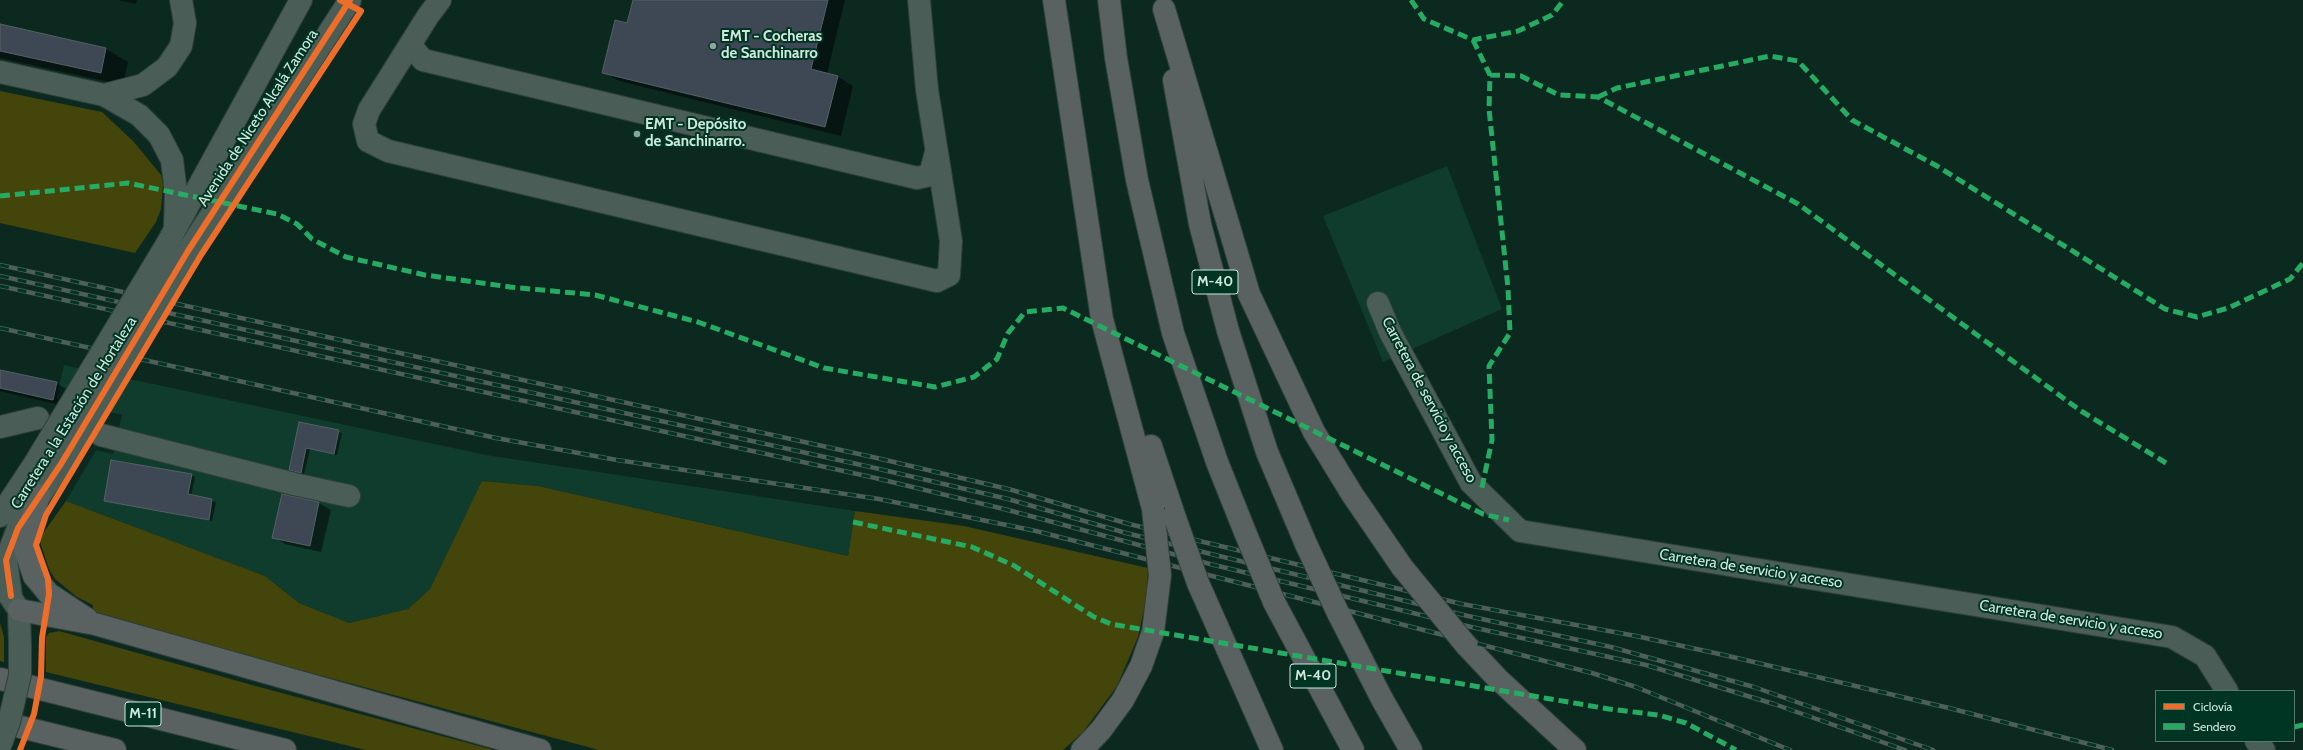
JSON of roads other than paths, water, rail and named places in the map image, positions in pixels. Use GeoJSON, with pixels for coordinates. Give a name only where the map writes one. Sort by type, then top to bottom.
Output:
{"type":"FeatureCollection","features":[{"type":"Feature","properties":{"kind":"highway"},"geometry":{"type":"LineString","coordinates":[[1054,0],[1102,319],[1153,509],[1160,575],[1152,632],[1141,666],[1123,700],[1101,730],[1082,750]]}},
{"type":"Feature","properties":{"kind":"highway"},"geometry":{"type":"LineString","coordinates":[[1095,0],[1108,78],[1137,180]]}},
{"type":"Feature","properties":{"kind":"highway","name":"M-40"},"geometry":{"type":"LineString","coordinates":[[1110,0],[1116,58],[1137,180],[1173,333],[1217,462],[1274,602],[1353,750]]}},
{"type":"Feature","properties":{"kind":"highway"},"geometry":{"type":"LineString","coordinates":[[1163,4],[1249,294],[1314,432],[1352,494],[1402,567],[1466,645],[1498,679],[1575,750]]}},
{"type":"Feature","properties":{"kind":"highway","name":"M-40"},"geometry":{"type":"LineString","coordinates":[[1163,4],[1178,116],[1194,193],[1224,315],[1267,452],[1306,544],[1338,613],[1382,699],[1411,750]]}},
{"type":"Feature","properties":{"kind":"highway"},"geometry":{"type":"LineString","coordinates":[[1083,190],[1142,423],[1198,582],[1272,750]]}},
{"type":"Feature","properties":{"kind":"highway"},"geometry":{"type":"LineString","coordinates":[[39,495],[24,546],[34,576],[49,594],[95,624]]}},
{"type":"Feature","properties":{"kind":"highway"},"geometry":{"type":"LineString","coordinates":[[10,598],[95,624],[540,750]]}},
{"type":"Feature","properties":{"kind":"highway","name":"M-11"},"geometry":{"type":"LineString","coordinates":[[0,679],[285,750]]}},
{"type":"Feature","properties":{"kind":"highway"},"geometry":{"type":"LineString","coordinates":[[0,722],[114,750]]}},
{"type":"Feature","properties":{"kind":"street"},"geometry":{"type":"LineString","coordinates":[[104,95],[143,85],[167,67],[181,46],[185,23],[181,0]]}},
{"type":"Feature","properties":{"kind":"street","name":"Avenida de Niceto Alcalá Zamora"},"geometry":{"type":"LineString","coordinates":[[171,236],[301,0]]}},
{"type":"Feature","properties":{"kind":"street","name":"Avenida de Niceto Alcalá Zamora"},"geometry":{"type":"LineString","coordinates":[[188,251],[350,0]]}},
{"type":"Feature","properties":{"kind":"street"},"geometry":{"type":"LineString","coordinates":[[440,0],[428,16],[411,46],[369,110],[364,124],[368,141],[388,151],[937,281],[949,275],[951,241],[927,90],[919,0]]}},
{"type":"Feature","properties":{"kind":"street"},"geometry":{"type":"LineString","coordinates":[[411,46],[423,60],[917,178],[930,175],[936,150]]}},
{"type":"Feature","properties":{"kind":"street"},"geometry":{"type":"LineString","coordinates":[[0,72],[104,95],[139,115],[159,135],[172,160],[176,193],[171,236]]}},
{"type":"Feature","properties":{"kind":"street","name":"Carretera a la Estación de Hortaleza"},"geometry":{"type":"LineString","coordinates":[[3,507],[35,463],[171,236]]}},
{"type":"Feature","properties":{"kind":"street","name":"Carretera a la Estación de Hortaleza"},"geometry":{"type":"LineString","coordinates":[[0,746],[9,722],[20,675],[20,644],[10,598],[6,560],[18,528],[61,464],[188,251]]}},
{"type":"Feature","properties":{"kind":"street","name":"Carretera de servicio y acceso"},"geometry":{"type":"LineString","coordinates":[[1378,303],[1390,332],[1472,483],[1520,531],[2172,637],[2205,656],[2226,690]]}},
{"type":"Feature","properties":{"kind":"street"},"geometry":{"type":"LineString","coordinates":[[0,427],[38,418]]}},
{"type":"Feature","properties":{"kind":"street"},"geometry":{"type":"LineString","coordinates":[[101,435],[294,484],[349,496]]}},
{"type":"Feature","properties":{"kind":"street"},"geometry":{"type":"LineString","coordinates":[[2257,742],[2264,750]]}},
{"type":"Feature","properties":{"kind":"railway"},"geometry":{"type":"LineString","coordinates":[[0,265],[877,458],[1012,490],[1129,524],[1462,604],[1636,636],[1724,655],[1949,708],[2112,750]]}},
{"type":"Feature","properties":{"kind":"railway"},"geometry":{"type":"LineString","coordinates":[[0,276],[875,468],[1008,499],[1126,533],[1211,554],[1468,616],[1611,647],[1754,687],[1933,750]]}},
{"type":"Feature","properties":{"kind":"railway"},"geometry":{"type":"LineString","coordinates":[[0,286],[871,477],[1004,509],[1210,564],[1471,627],[1646,665],[1774,704],[1905,750]]}},
{"type":"Feature","properties":{"kind":"railway"},"geometry":{"type":"LineString","coordinates":[[0,328],[496,438],[617,460],[879,499],[1036,531],[1592,673],[1636,687],[1790,750]]}},
{"type":"Feature","properties":{"kind":"place","name":"EMT - Cocheras de Sanchinarro"},"geometry":{"type":"Point","coordinates":[713,46]}},
{"type":"Feature","properties":{"kind":"place","name":"EMT - Depósito de Sanchinarro."},"geometry":{"type":"Point","coordinates":[637,134]}}]}
